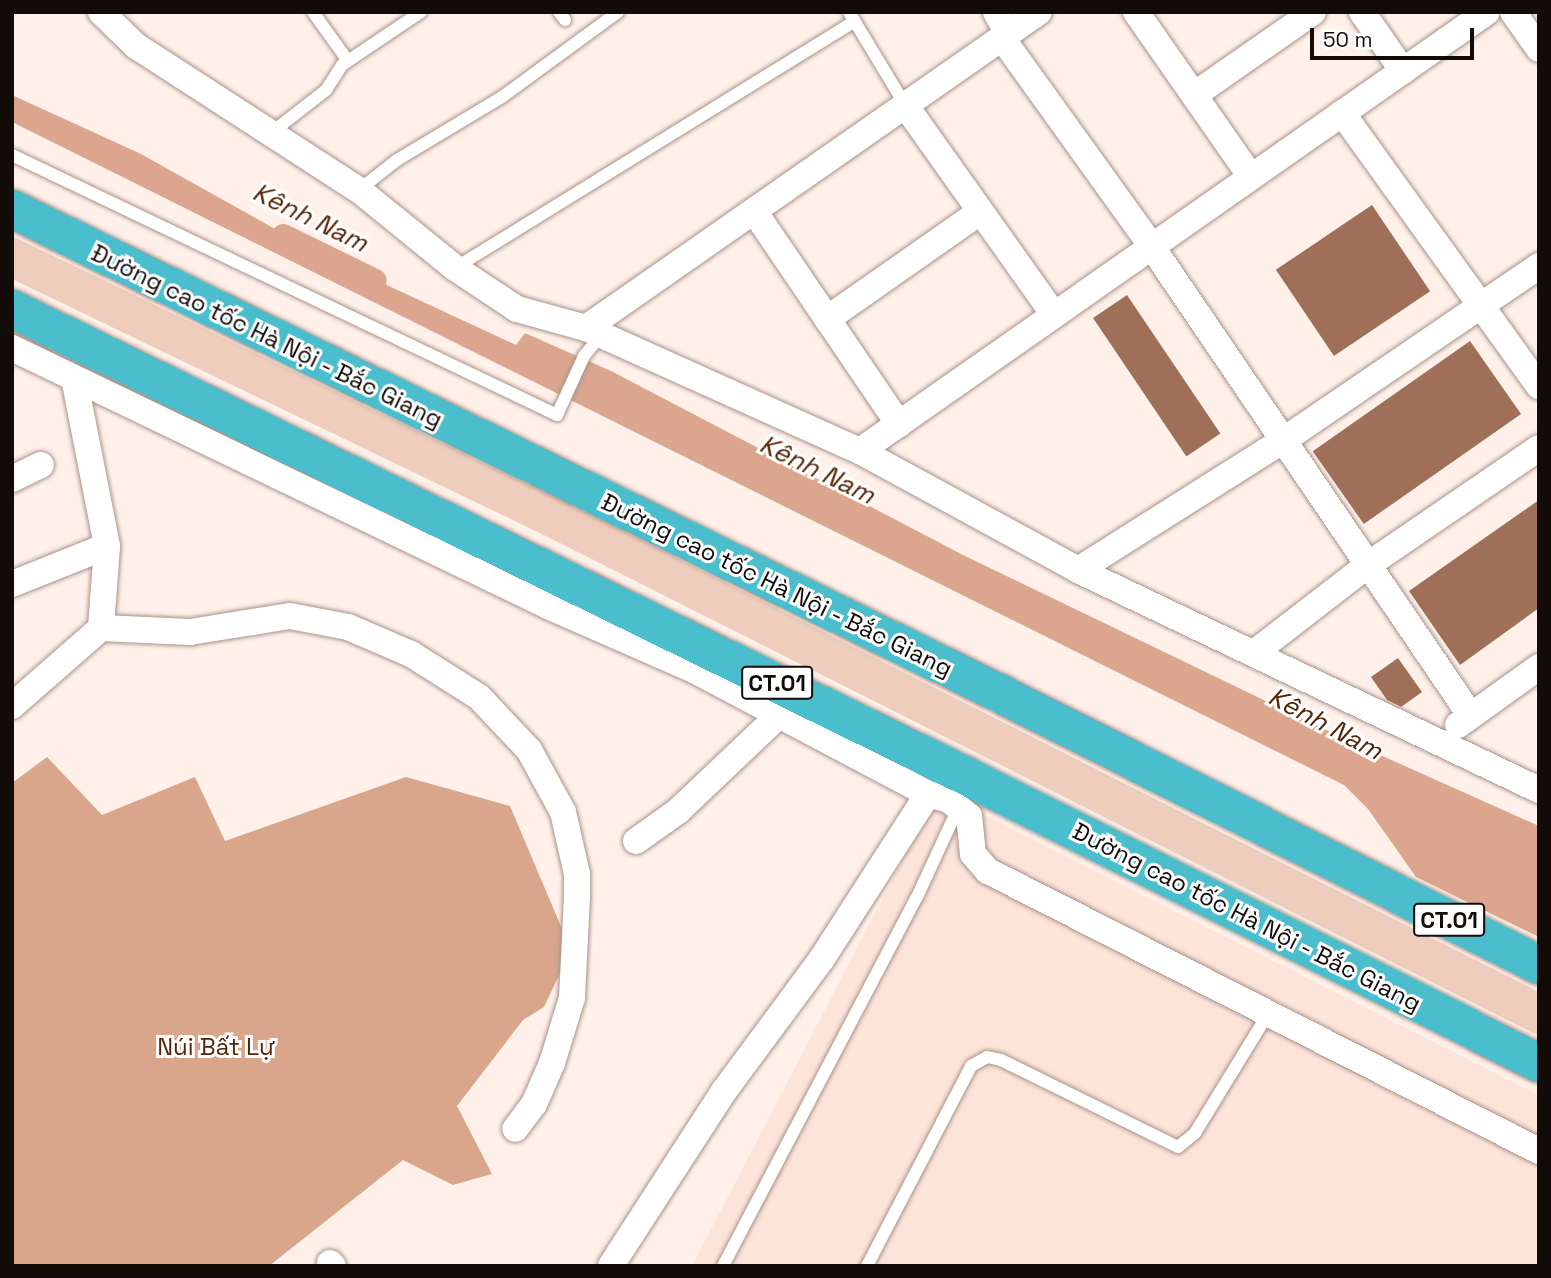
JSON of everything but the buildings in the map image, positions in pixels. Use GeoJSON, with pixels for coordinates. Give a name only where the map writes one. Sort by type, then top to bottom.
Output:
{"type":"FeatureCollection","features":[{"type":"Feature","properties":{"kind":"highway","name":"Đường cao tốc Hà Nội - Bắc Giang"},"geometry":{"type":"LineString","coordinates":[[12,209],[1539,965]]}},
{"type":"Feature","properties":{"kind":"highway","name":"Đường cao tốc Hà Nội - Bắc Giang"},"geometry":{"type":"LineString","coordinates":[[12,309],[966,776],[1539,1063]]}},
{"type":"Feature","properties":{"kind":"highway"},"geometry":{"type":"LineString","coordinates":[[1360,875],[1539,951]]}},
{"type":"Feature","properties":{"kind":"street"},"geometry":{"type":"LineString","coordinates":[[101,12],[136,46],[359,190],[455,268],[517,309],[594,332],[860,451],[1078,570],[1539,790]]}},
{"type":"Feature","properties":{"kind":"street"},"geometry":{"type":"LineString","coordinates":[[594,332],[754,211],[905,105],[1002,28],[1039,12]]}},
{"type":"Feature","properties":{"kind":"street"},"geometry":{"type":"LineString","coordinates":[[1136,12],[1251,177]]}},
{"type":"Feature","properties":{"kind":"street"},"geometry":{"type":"LineString","coordinates":[[1194,95],[1312,12]]}},
{"type":"Feature","properties":{"kind":"street"},"geometry":{"type":"LineString","coordinates":[[1362,12],[1403,71]]}},
{"type":"Feature","properties":{"kind":"street"},"geometry":{"type":"LineString","coordinates":[[860,451],[1487,12]]}},
{"type":"Feature","properties":{"kind":"street"},"geometry":{"type":"LineString","coordinates":[[1513,12],[1539,50]]}},
{"type":"Feature","properties":{"kind":"street"},"geometry":{"type":"LineString","coordinates":[[1002,28],[1471,716]]}},
{"type":"Feature","properties":{"kind":"street"},"geometry":{"type":"LineString","coordinates":[[905,105],[1054,315]]}},
{"type":"Feature","properties":{"kind":"street"},"geometry":{"type":"LineString","coordinates":[[1342,113],[1539,386]]}},
{"type":"Feature","properties":{"kind":"street"},"geometry":{"type":"LineString","coordinates":[[754,211],[899,424]]}},
{"type":"Feature","properties":{"kind":"street"},"geometry":{"type":"LineString","coordinates":[[827,318],[980,212]]}},
{"type":"Feature","properties":{"kind":"street"},"geometry":{"type":"LineString","coordinates":[[1078,570],[1284,440],[1539,266]]}},
{"type":"Feature","properties":{"kind":"street"},"geometry":{"type":"LineString","coordinates":[[12,348],[548,606],[696,671],[928,794],[959,806],[973,825],[973,854],[981,867],[1539,1152]]}},
{"type":"Feature","properties":{"kind":"street"},"geometry":{"type":"LineString","coordinates":[[74,378],[107,546],[101,628]]}},
{"type":"Feature","properties":{"kind":"street"},"geometry":{"type":"LineString","coordinates":[[1254,653],[1368,565],[1539,448]]}},
{"type":"Feature","properties":{"kind":"street"},"geometry":{"type":"LineString","coordinates":[[12,479],[41,465]]}},
{"type":"Feature","properties":{"kind":"street"},"geometry":{"type":"LineString","coordinates":[[12,584],[107,546]]}},
{"type":"Feature","properties":{"kind":"street"},"geometry":{"type":"LineString","coordinates":[[12,706],[101,628],[190,632],[290,616],[348,627],[411,654],[479,697],[529,750],[563,812],[577,874],[572,998],[552,1063],[534,1104],[515,1129]]}},
{"type":"Feature","properties":{"kind":"street"},"geometry":{"type":"LineString","coordinates":[[1437,740],[1539,667]]}},
{"type":"Feature","properties":{"kind":"street"},"geometry":{"type":"LineString","coordinates":[[636,841],[678,811],[779,715]]}},
{"type":"Feature","properties":{"kind":"street"},"geometry":{"type":"LineString","coordinates":[[611,1266],[724,1091],[821,960],[928,794]]}},
{"type":"Feature","properties":{"kind":"lane"},"geometry":{"type":"LineString","coordinates":[[313,12],[348,61]]}},
{"type":"Feature","properties":{"kind":"lane"},"geometry":{"type":"LineString","coordinates":[[271,133],[326,90],[348,61],[421,12]]}},
{"type":"Feature","properties":{"kind":"lane"},"geometry":{"type":"LineString","coordinates":[[359,190],[397,160],[502,97],[618,12]]}},
{"type":"Feature","properties":{"kind":"lane"},"geometry":{"type":"LineString","coordinates":[[455,268],[852,17],[905,105]]}},
{"type":"Feature","properties":{"kind":"lane"},"geometry":{"type":"LineString","coordinates":[[12,155],[557,415],[594,332]]}},
{"type":"Feature","properties":{"kind":"lane"},"geometry":{"type":"LineString","coordinates":[[723,1266],[917,897],[959,806]]}},
{"type":"Feature","properties":{"kind":"lane"},"geometry":{"type":"LineString","coordinates":[[867,1266],[971,1066],[986,1057],[1002,1060],[1178,1147],[1195,1133],[1268,1014]]}},
{"type":"Feature","properties":{"kind":"shaded area","name":"Kênh Nam"},"geometry":{"type":"Polygon","coordinates":[[[12,95],[141,154],[320,254],[516,345],[525,333],[611,371],[965,556],[1349,741],[1539,826],[1539,937],[1416,877],[1368,809],[1344,785],[12,122],[12,95]]]}},
{"type":"Feature","properties":{"kind":"shaded area"},"geometry":{"type":"Polygon","coordinates":[[[12,236],[587,513],[1539,992],[1539,1036],[548,537],[12,279],[12,236]]]}},
{"type":"Feature","properties":{"kind":"shaded area"},"geometry":{"type":"Polygon","coordinates":[[[938,792],[1539,1095],[1539,1266],[692,1266],[938,792]]]}},
{"type":"Feature","properties":{"kind":"green space","name":"Núi Bất Lự"},"geometry":{"type":"Polygon","coordinates":[[[47,757],[102,815],[195,777],[225,841],[406,777],[510,806],[571,950],[544,1007],[523,1020],[457,1106],[492,1174],[453,1185],[403,1160],[269,1266],[12,1266],[12,783],[47,757]]]}},
{"type":"Feature","properties":{"kind":"waterway","name":"Kênh Nam"},"geometry":{"type":"LineString","coordinates":[[283,235],[375,280]]}}]}
